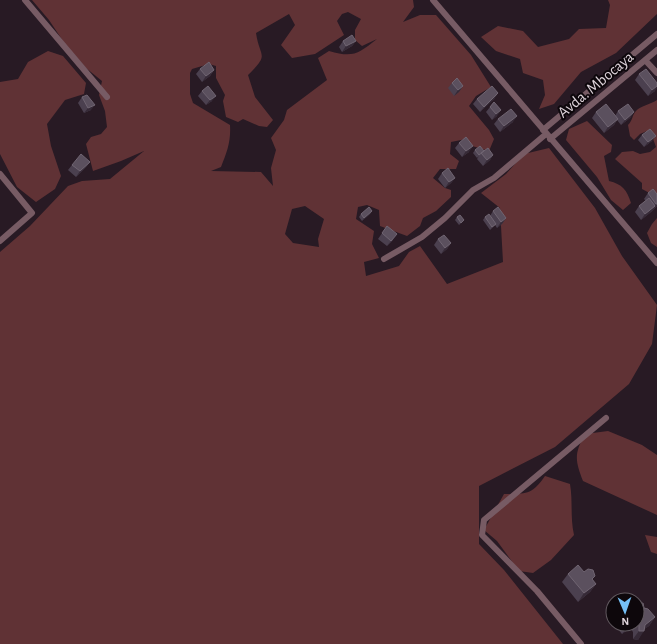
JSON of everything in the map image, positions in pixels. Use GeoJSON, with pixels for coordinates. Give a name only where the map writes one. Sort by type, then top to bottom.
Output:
{"type":"FeatureCollection","features":[{"type":"Feature","properties":{"kind":"street"},"geometry":{"type":"LineString","coordinates":[[25,0],[106,97]]}},
{"type":"Feature","properties":{"kind":"street"},"geometry":{"type":"LineString","coordinates":[[433,0],[657,263]]}},
{"type":"Feature","properties":{"kind":"street"},"geometry":{"type":"LineString","coordinates":[[384,259],[422,238],[445,218],[472,190],[494,178],[546,134],[657,34]]}},
{"type":"Feature","properties":{"kind":"street","name":"Avda. Mbocaya"},"geometry":{"type":"LineString","coordinates":[[546,134],[657,50]]}},
{"type":"Feature","properties":{"kind":"street"},"geometry":{"type":"LineString","coordinates":[[645,60],[657,73]]}},
{"type":"Feature","properties":{"kind":"street"},"geometry":{"type":"LineString","coordinates":[[0,174],[32,213],[0,241]]}},
{"type":"Feature","properties":{"kind":"street"},"geometry":{"type":"LineString","coordinates":[[581,644],[537,591],[482,535],[484,520],[606,418]]}},
{"type":"Feature","properties":{"kind":"shaded area"},"geometry":{"type":"Polygon","coordinates":[[[32,0],[413,0],[414,7],[403,22],[420,15],[436,15],[471,55],[491,87],[476,96],[469,106],[489,130],[494,139],[489,151],[472,146],[466,139],[451,142],[450,154],[459,161],[456,169],[440,169],[433,178],[445,188],[451,190],[451,197],[436,211],[423,218],[420,226],[407,236],[380,226],[379,210],[367,205],[358,207],[356,219],[374,231],[372,244],[379,258],[364,262],[366,276],[399,266],[409,252],[420,246],[447,284],[503,262],[500,208],[481,193],[506,174],[524,154],[549,148],[595,208],[622,256],[657,305],[652,344],[629,384],[555,447],[479,486],[479,544],[504,570],[563,644],[0,644],[0,252],[30,226],[68,186],[82,181],[110,179],[144,151],[93,171],[86,144],[91,137],[101,134],[107,127],[105,111],[99,95],[102,81],[86,68],[65,44],[49,20],[32,0]],[[348,12],[342,14],[337,21],[344,35],[315,54],[292,58],[281,45],[295,25],[289,14],[256,33],[262,56],[259,63],[248,75],[255,97],[273,120],[267,127],[259,126],[243,119],[238,122],[226,117],[223,101],[225,95],[216,78],[216,66],[209,64],[192,69],[190,73],[190,94],[193,103],[230,125],[228,147],[221,167],[211,171],[261,172],[273,186],[271,168],[276,150],[271,138],[284,120],[287,110],[327,80],[318,58],[329,51],[344,54],[355,53],[377,39],[362,46],[355,40],[355,30],[361,19],[348,12]],[[305,206],[292,209],[285,234],[293,243],[319,247],[318,239],[324,219],[305,206]]]}},
{"type":"Feature","properties":{"kind":"shaded area"},"geometry":{"type":"Polygon","coordinates":[[[608,0],[657,0],[657,14],[616,53],[581,72],[554,104],[539,109],[545,95],[543,80],[523,73],[520,59],[496,51],[481,37],[498,26],[523,31],[538,47],[569,39],[579,29],[606,28],[610,5],[608,0]]]}},
{"type":"Feature","properties":{"kind":"shaded area"},"geometry":{"type":"Polygon","coordinates":[[[48,51],[63,56],[86,83],[84,94],[65,100],[47,124],[51,146],[61,176],[55,189],[36,202],[17,187],[0,154],[0,82],[18,79],[28,62],[48,51]]]}},
{"type":"Feature","properties":{"kind":"shaded area"},"geometry":{"type":"Polygon","coordinates":[[[657,100],[657,197],[642,189],[642,183],[615,159],[622,152],[633,151],[640,154],[650,152],[656,147],[652,136],[647,131],[640,134],[634,140],[630,136],[628,125],[638,109],[657,100]]]}},
{"type":"Feature","properties":{"kind":"shaded area"},"geometry":{"type":"Polygon","coordinates":[[[587,121],[612,145],[611,152],[604,156],[609,181],[621,186],[626,191],[631,203],[623,210],[611,200],[597,177],[566,140],[569,129],[587,121]]]}},
{"type":"Feature","properties":{"kind":"shaded area"},"geometry":{"type":"Polygon","coordinates":[[[657,218],[657,247],[651,243],[647,233],[657,218]]]}},
{"type":"Feature","properties":{"kind":"shaded area"},"geometry":{"type":"Polygon","coordinates":[[[608,431],[642,445],[657,455],[657,515],[583,481],[577,462],[577,452],[581,441],[585,434],[608,431]]]}},
{"type":"Feature","properties":{"kind":"shaded area"},"geometry":{"type":"Polygon","coordinates":[[[545,476],[570,484],[574,535],[551,560],[533,573],[519,571],[497,541],[484,530],[504,494],[528,492],[536,487],[545,476]]]}},
{"type":"Feature","properties":{"kind":"shaded area"},"geometry":{"type":"Polygon","coordinates":[[[645,535],[657,537],[657,554],[651,552],[645,535]]]}},
{"type":"Feature","properties":{"kind":"building"},"geometry":{"type":"Polygon","coordinates":[[[352,35],[356,41],[346,46],[343,41],[352,35]]]}},
{"type":"Feature","properties":{"kind":"building"},"geometry":{"type":"Polygon","coordinates":[[[209,62],[214,70],[206,76],[200,69],[209,62]]]}},
{"type":"Feature","properties":{"kind":"building"},"geometry":{"type":"Polygon","coordinates":[[[646,69],[657,83],[657,86],[652,90],[639,74],[646,69]]]}},
{"type":"Feature","properties":{"kind":"building"},"geometry":{"type":"Polygon","coordinates":[[[457,78],[463,86],[458,90],[452,83],[457,78]]]}},
{"type":"Feature","properties":{"kind":"building"},"geometry":{"type":"Polygon","coordinates":[[[208,86],[216,96],[210,100],[202,91],[208,86]]]}},
{"type":"Feature","properties":{"kind":"building"},"geometry":{"type":"Polygon","coordinates":[[[492,86],[498,93],[484,107],[477,99],[492,86]]]}},
{"type":"Feature","properties":{"kind":"building"},"geometry":{"type":"Polygon","coordinates":[[[87,95],[95,105],[88,108],[82,97],[87,95]]]}},
{"type":"Feature","properties":{"kind":"building"},"geometry":{"type":"Polygon","coordinates":[[[494,102],[501,110],[496,114],[490,107],[494,102]]]}},
{"type":"Feature","properties":{"kind":"building"},"geometry":{"type":"Polygon","coordinates":[[[606,104],[618,119],[608,127],[596,112],[606,104]]]}},
{"type":"Feature","properties":{"kind":"building"},"geometry":{"type":"Polygon","coordinates":[[[628,104],[634,112],[625,120],[618,111],[628,104]]]}},
{"type":"Feature","properties":{"kind":"building"},"geometry":{"type":"Polygon","coordinates":[[[511,109],[517,116],[504,126],[498,119],[511,109]]]}},
{"type":"Feature","properties":{"kind":"building"},"geometry":{"type":"Polygon","coordinates":[[[650,129],[656,136],[648,142],[642,135],[650,129]]]}},
{"type":"Feature","properties":{"kind":"building"},"geometry":{"type":"Polygon","coordinates":[[[466,137],[473,146],[466,151],[459,143],[466,137]]]}},
{"type":"Feature","properties":{"kind":"building"},"geometry":{"type":"Polygon","coordinates":[[[480,146],[484,151],[479,155],[475,150],[480,146]]]}},
{"type":"Feature","properties":{"kind":"building"},"geometry":{"type":"Polygon","coordinates":[[[488,148],[493,155],[487,160],[481,153],[488,148]]]}},
{"type":"Feature","properties":{"kind":"building"},"geometry":{"type":"Polygon","coordinates":[[[81,154],[90,162],[80,171],[72,165],[81,154]]]}},
{"type":"Feature","properties":{"kind":"building"},"geometry":{"type":"Polygon","coordinates":[[[448,168],[455,178],[449,182],[442,173],[448,168]]]}},
{"type":"Feature","properties":{"kind":"building"},"geometry":{"type":"Polygon","coordinates":[[[653,189],[657,194],[657,204],[648,193],[653,189]]]}},
{"type":"Feature","properties":{"kind":"building"},"geometry":{"type":"Polygon","coordinates":[[[649,198],[655,206],[645,214],[639,206],[649,198]]]}},
{"type":"Feature","properties":{"kind":"building"},"geometry":{"type":"Polygon","coordinates":[[[369,207],[372,211],[364,218],[361,214],[369,207]]]}},
{"type":"Feature","properties":{"kind":"building"},"geometry":{"type":"Polygon","coordinates":[[[498,207],[506,218],[501,222],[493,211],[498,207]]]}},
{"type":"Feature","properties":{"kind":"building"},"geometry":{"type":"Polygon","coordinates":[[[489,214],[496,224],[492,227],[485,217],[489,214]]]}},
{"type":"Feature","properties":{"kind":"building"},"geometry":{"type":"Polygon","coordinates":[[[460,215],[464,220],[461,223],[457,217],[460,215]]]}},
{"type":"Feature","properties":{"kind":"building"},"geometry":{"type":"Polygon","coordinates":[[[387,226],[397,234],[391,241],[382,233],[387,226]]]}},
{"type":"Feature","properties":{"kind":"building"},"geometry":{"type":"Polygon","coordinates":[[[444,235],[451,243],[445,248],[438,239],[444,235]]]}},
{"type":"Feature","properties":{"kind":"building"},"geometry":{"type":"Polygon","coordinates":[[[578,565],[584,572],[588,569],[593,570],[595,576],[592,579],[596,584],[584,593],[568,574],[578,565]]]}},
{"type":"Feature","properties":{"kind":"building"},"geometry":{"type":"Polygon","coordinates":[[[645,608],[648,609],[655,617],[645,625],[645,608]]]}}]}
